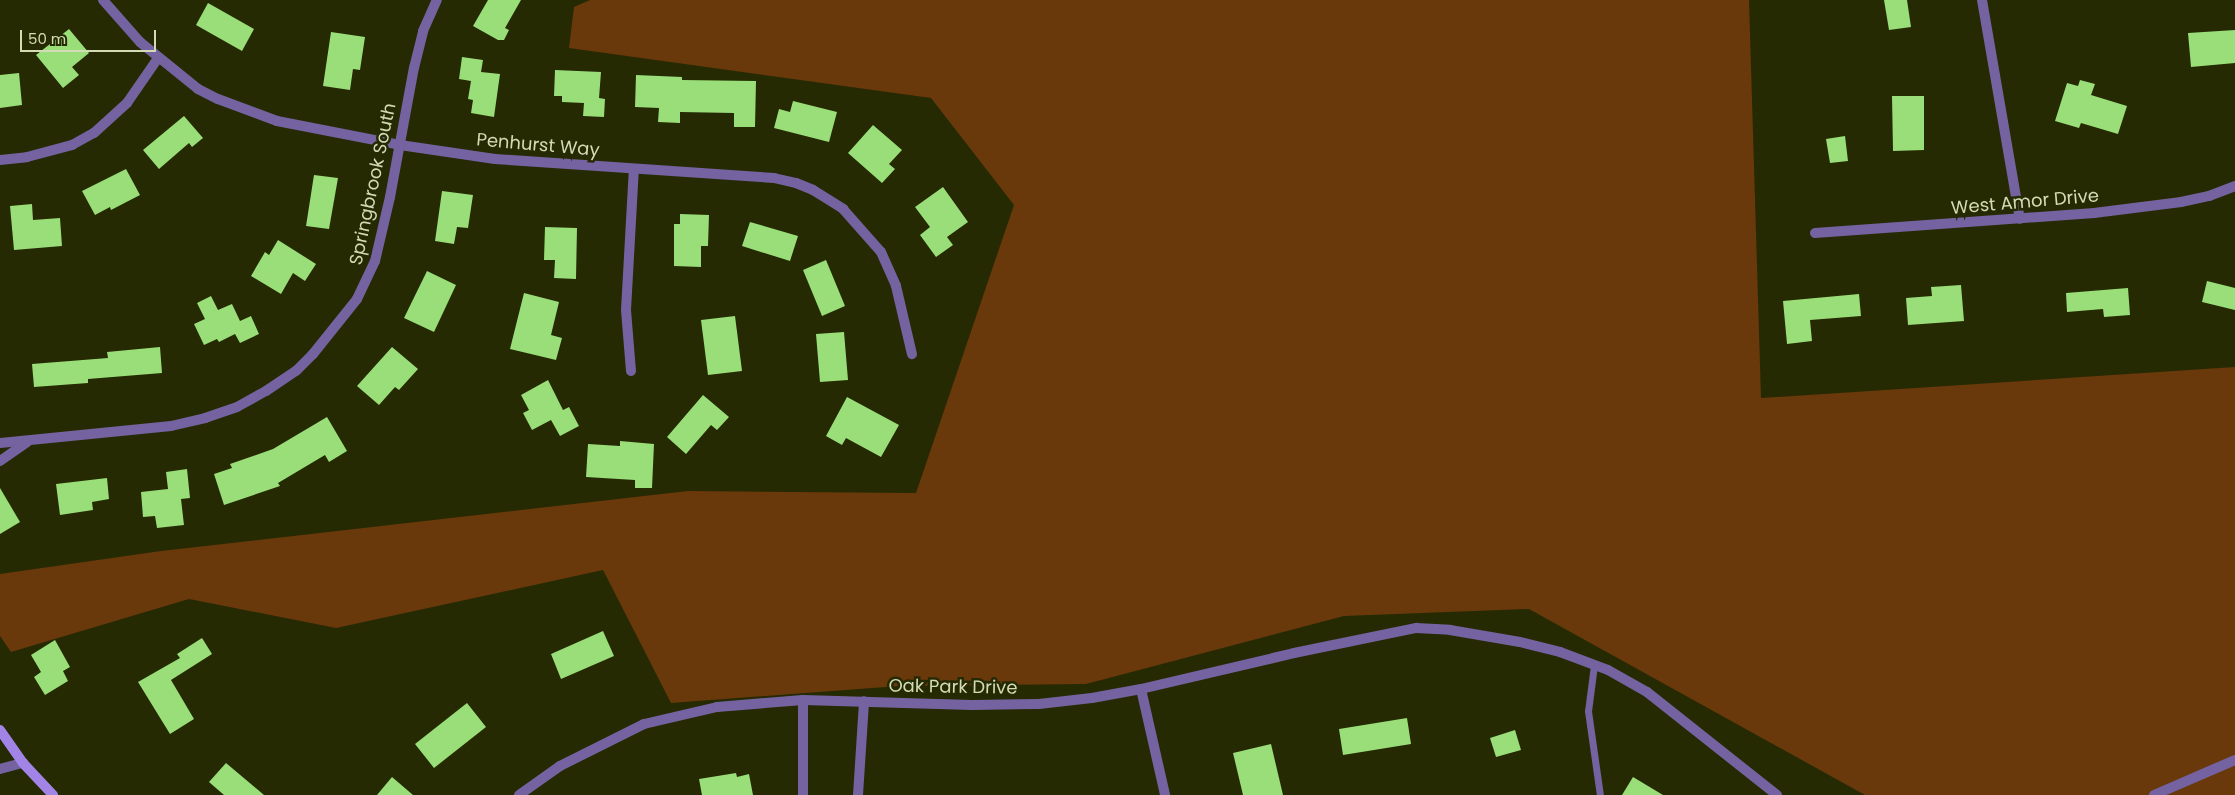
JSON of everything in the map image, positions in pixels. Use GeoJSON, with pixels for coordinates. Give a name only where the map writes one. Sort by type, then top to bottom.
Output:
{"type":"FeatureCollection","features":[{"type":"Feature","properties":{"kind":"main road"},"geometry":{"type":"LineString","coordinates":[[0,730],[23,763],[53,795]]}},
{"type":"Feature","properties":{"kind":"street","name":"Penhurst Way"},"geometry":{"type":"LineString","coordinates":[[103,0],[140,42],[198,89],[218,100],[269,118],[317,130],[400,145],[536,163],[774,178],[796,183],[813,190],[843,209],[869,238],[890,268],[912,354]]}},
{"type":"Feature","properties":{"kind":"street","name":"Springbrook South"},"geometry":{"type":"LineString","coordinates":[[0,442],[27,442],[171,426],[205,418],[237,407],[296,371],[338,326],[357,299],[375,261],[400,145],[414,68],[423,31],[437,0]]}},
{"type":"Feature","properties":{"kind":"street"},"geometry":{"type":"LineString","coordinates":[[1982,0],[2020,219]]}},
{"type":"Feature","properties":{"kind":"street"},"geometry":{"type":"LineString","coordinates":[[0,160],[27,157],[72,145],[94,133],[127,103],[158,58]]}},
{"type":"Feature","properties":{"kind":"street"},"geometry":{"type":"LineString","coordinates":[[631,371],[626,310],[634,169]]}},
{"type":"Feature","properties":{"kind":"street","name":"West Amor Drive"},"geometry":{"type":"LineString","coordinates":[[1815,233],[2020,219],[2181,202],[2209,196],[2235,186]]}},
{"type":"Feature","properties":{"kind":"street"},"geometry":{"type":"LineString","coordinates":[[0,462],[27,442]]}},
{"type":"Feature","properties":{"kind":"street","name":"Oak Park Drive"},"geometry":{"type":"LineString","coordinates":[[519,795],[560,766],[644,724],[718,707],[804,700],[972,705],[1039,704],[1141,689],[1416,628],[1450,630],[1520,642],[1560,652],[1626,679],[1647,692],[1777,795]]}},
{"type":"Feature","properties":{"kind":"street"},"geometry":{"type":"LineString","coordinates":[[1141,689],[1165,795]]}},
{"type":"Feature","properties":{"kind":"street"},"geometry":{"type":"LineString","coordinates":[[803,795],[804,700]]}},
{"type":"Feature","properties":{"kind":"street"},"geometry":{"type":"LineString","coordinates":[[858,795],[864,701]]}},
{"type":"Feature","properties":{"kind":"street"},"geometry":{"type":"LineString","coordinates":[[2154,795],[2208,770],[2235,760]]}},
{"type":"Feature","properties":{"kind":"street"},"geometry":{"type":"LineString","coordinates":[[0,769],[23,763]]}},
{"type":"Feature","properties":{"kind":"lane"},"geometry":{"type":"LineString","coordinates":[[1594,665],[1588,711],[1600,795]]}},
{"type":"Feature","properties":{"kind":"shaded area"},"geometry":{"type":"Polygon","coordinates":[[[590,0],[1749,0],[1761,398],[2235,367],[2235,795],[1865,795],[1529,609],[1344,616],[1086,684],[899,686],[671,703],[603,570],[336,628],[189,599],[11,652],[0,636],[0,574],[161,551],[688,491],[916,493],[1014,205],[931,98],[569,48],[574,7],[590,0]]]}},
{"type":"Feature","properties":{"kind":"building"},"geometry":{"type":"Polygon","coordinates":[[[488,0],[521,0],[505,28],[509,30],[504,40],[498,40],[473,26],[488,0]]]}},
{"type":"Feature","properties":{"kind":"building"},"geometry":{"type":"Polygon","coordinates":[[[1884,0],[1907,0],[1911,27],[1889,30],[1884,0]]]}},
{"type":"Feature","properties":{"kind":"building"},"geometry":{"type":"Polygon","coordinates":[[[208,3],[254,29],[242,51],[196,25],[208,3]]]}},
{"type":"Feature","properties":{"kind":"building"},"geometry":{"type":"Polygon","coordinates":[[[69,29],[89,53],[72,67],[79,75],[63,88],[36,55],[69,29]]]}},
{"type":"Feature","properties":{"kind":"building"},"geometry":{"type":"Polygon","coordinates":[[[2235,30],[2235,63],[2191,67],[2188,33],[2235,30]]]}},
{"type":"Feature","properties":{"kind":"building"},"geometry":{"type":"Polygon","coordinates":[[[331,32],[365,37],[360,70],[353,69],[350,90],[323,86],[331,32]]]}},
{"type":"Feature","properties":{"kind":"building"},"geometry":{"type":"Polygon","coordinates":[[[462,57],[483,60],[481,72],[500,74],[494,117],[471,113],[473,100],[468,99],[471,81],[459,79],[462,57]]]}},
{"type":"Feature","properties":{"kind":"building"},"geometry":{"type":"Polygon","coordinates":[[[555,70],[601,72],[599,98],[605,99],[604,117],[583,116],[584,103],[562,102],[562,96],[554,96],[555,70]]]}},
{"type":"Feature","properties":{"kind":"building"},"geometry":{"type":"Polygon","coordinates":[[[19,73],[22,105],[0,108],[0,75],[19,73]]]}},
{"type":"Feature","properties":{"kind":"building"},"geometry":{"type":"Polygon","coordinates":[[[636,75],[682,77],[682,80],[756,81],[755,127],[734,127],[734,113],[680,112],[680,123],[658,122],[659,108],[635,107],[636,75]]]}},
{"type":"Feature","properties":{"kind":"building"},"geometry":{"type":"Polygon","coordinates":[[[2080,80],[2095,84],[2091,95],[2127,106],[2118,134],[2081,123],[2079,128],[2055,121],[2067,83],[2078,86],[2080,80]]]}},
{"type":"Feature","properties":{"kind":"building"},"geometry":{"type":"Polygon","coordinates":[[[1892,96],[1924,96],[1924,150],[1893,151],[1892,96]]]}},
{"type":"Feature","properties":{"kind":"building"},"geometry":{"type":"Polygon","coordinates":[[[793,101],[837,112],[829,142],[774,128],[779,109],[790,112],[793,101]]]}},
{"type":"Feature","properties":{"kind":"building"},"geometry":{"type":"Polygon","coordinates":[[[184,116],[203,138],[192,147],[189,143],[159,169],[143,150],[184,116]]]}},
{"type":"Feature","properties":{"kind":"building"},"geometry":{"type":"Polygon","coordinates":[[[873,125],[902,150],[889,164],[895,169],[882,183],[848,153],[873,125]]]}},
{"type":"Feature","properties":{"kind":"building"},"geometry":{"type":"Polygon","coordinates":[[[1845,136],[1848,161],[1830,163],[1826,139],[1845,136]]]}},
{"type":"Feature","properties":{"kind":"building"},"geometry":{"type":"Polygon","coordinates":[[[126,169],[140,195],[111,210],[110,207],[95,215],[82,191],[126,169]]]}},
{"type":"Feature","properties":{"kind":"building"},"geometry":{"type":"Polygon","coordinates":[[[314,175],[338,178],[329,229],[306,226],[314,175]]]}},
{"type":"Feature","properties":{"kind":"building"},"geometry":{"type":"Polygon","coordinates":[[[943,187],[968,222],[947,237],[953,245],[936,257],[920,235],[930,227],[915,207],[943,187]]]}},
{"type":"Feature","properties":{"kind":"building"},"geometry":{"type":"Polygon","coordinates":[[[442,191],[473,195],[468,228],[457,227],[454,244],[435,241],[442,191]]]}},
{"type":"Feature","properties":{"kind":"building"},"geometry":{"type":"Polygon","coordinates":[[[32,204],[33,220],[60,218],[62,246],[14,250],[10,206],[32,204]]]}},
{"type":"Feature","properties":{"kind":"building"},"geometry":{"type":"Polygon","coordinates":[[[680,214],[709,215],[708,246],[701,246],[701,267],[674,266],[674,224],[680,224],[680,214]]]}},
{"type":"Feature","properties":{"kind":"building"},"geometry":{"type":"Polygon","coordinates":[[[750,222],[798,236],[790,261],[742,246],[750,222]]]}},
{"type":"Feature","properties":{"kind":"building"},"geometry":{"type":"Polygon","coordinates":[[[545,227],[577,228],[576,279],[554,278],[555,260],[544,260],[545,227]]]}},
{"type":"Feature","properties":{"kind":"building"},"geometry":{"type":"Polygon","coordinates":[[[278,240],[316,264],[305,281],[293,273],[281,294],[251,276],[265,252],[269,255],[278,240]]]}},
{"type":"Feature","properties":{"kind":"building"},"geometry":{"type":"Polygon","coordinates":[[[826,260],[845,306],[822,316],[803,270],[826,260]]]}},
{"type":"Feature","properties":{"kind":"building"},"geometry":{"type":"Polygon","coordinates":[[[427,271],[456,285],[434,332],[404,318],[427,271]]]}},
{"type":"Feature","properties":{"kind":"building"},"geometry":{"type":"Polygon","coordinates":[[[2207,281],[2235,288],[2235,310],[2202,302],[2207,281]]]}},
{"type":"Feature","properties":{"kind":"building"},"geometry":{"type":"Polygon","coordinates":[[[1961,285],[1964,321],[1908,325],[1906,298],[1932,296],[1931,287],[1961,285]]]}},
{"type":"Feature","properties":{"kind":"building"},"geometry":{"type":"Polygon","coordinates":[[[2128,288],[2130,315],[2104,317],[2103,309],[2067,312],[2066,293],[2128,288]]]}},
{"type":"Feature","properties":{"kind":"building"},"geometry":{"type":"Polygon","coordinates":[[[524,293],[559,302],[551,335],[562,338],[556,360],[510,349],[524,293]]]}},
{"type":"Feature","properties":{"kind":"building"},"geometry":{"type":"Polygon","coordinates":[[[1859,294],[1861,316],[1810,320],[1812,341],[1787,344],[1783,301],[1859,294]]]}},
{"type":"Feature","properties":{"kind":"building"},"geometry":{"type":"Polygon","coordinates":[[[211,296],[218,310],[232,304],[240,321],[251,316],[259,334],[240,343],[235,334],[219,342],[217,339],[204,345],[194,324],[205,319],[197,303],[211,296]]]}},
{"type":"Feature","properties":{"kind":"building"},"geometry":{"type":"Polygon","coordinates":[[[735,316],[742,371],[708,375],[701,320],[735,316]]]}},
{"type":"Feature","properties":{"kind":"building"},"geometry":{"type":"Polygon","coordinates":[[[844,332],[848,380],[820,382],[816,334],[844,332]]]}},
{"type":"Feature","properties":{"kind":"building"},"geometry":{"type":"Polygon","coordinates":[[[160,347],[162,373],[88,379],[88,383],[34,387],[32,364],[108,358],[107,352],[160,347]]]}},
{"type":"Feature","properties":{"kind":"building"},"geometry":{"type":"Polygon","coordinates":[[[392,347],[418,369],[399,390],[395,387],[379,405],[357,386],[392,347]]]}},
{"type":"Feature","properties":{"kind":"building"},"geometry":{"type":"Polygon","coordinates":[[[548,380],[563,410],[569,407],[579,426],[560,436],[551,420],[532,430],[523,413],[529,410],[521,395],[548,380]]]}},
{"type":"Feature","properties":{"kind":"building"},"geometry":{"type":"Polygon","coordinates":[[[703,395],[729,417],[717,430],[711,425],[686,454],[667,437],[703,395]]]}},
{"type":"Feature","properties":{"kind":"building"},"geometry":{"type":"Polygon","coordinates":[[[847,397],[899,425],[881,457],[846,438],[842,445],[826,436],[847,397]]]}},
{"type":"Feature","properties":{"kind":"building"},"geometry":{"type":"Polygon","coordinates":[[[327,417],[347,451],[329,462],[325,455],[278,483],[280,486],[224,505],[214,474],[232,468],[230,464],[273,449],[327,417]]]}},
{"type":"Feature","properties":{"kind":"building"},"geometry":{"type":"Polygon","coordinates":[[[620,441],[654,444],[652,488],[635,488],[635,480],[586,477],[588,444],[620,446],[620,441]]]}},
{"type":"Feature","properties":{"kind":"building"},"geometry":{"type":"Polygon","coordinates":[[[187,469],[190,498],[181,499],[184,525],[157,528],[155,516],[143,517],[141,492],[168,489],[166,472],[187,469]]]}},
{"type":"Feature","properties":{"kind":"building"},"geometry":{"type":"Polygon","coordinates":[[[107,478],[109,499],[92,502],[93,510],[60,515],[56,484],[107,478]]]}},
{"type":"Feature","properties":{"kind":"building"},"geometry":{"type":"Polygon","coordinates":[[[0,488],[20,522],[0,534],[0,488]]]}},
{"type":"Feature","properties":{"kind":"building"},"geometry":{"type":"Polygon","coordinates":[[[603,631],[614,656],[561,679],[551,654],[603,631]]]}},
{"type":"Feature","properties":{"kind":"building"},"geometry":{"type":"Polygon","coordinates":[[[202,638],[212,654],[171,680],[194,719],[170,734],[138,682],[180,658],[177,654],[202,638]]]}},
{"type":"Feature","properties":{"kind":"building"},"geometry":{"type":"Polygon","coordinates":[[[55,640],[70,667],[63,671],[68,681],[45,695],[34,677],[41,672],[31,655],[55,640]]]}},
{"type":"Feature","properties":{"kind":"building"},"geometry":{"type":"Polygon","coordinates":[[[467,703],[486,727],[434,768],[415,744],[467,703]]]}},
{"type":"Feature","properties":{"kind":"building"},"geometry":{"type":"Polygon","coordinates":[[[1407,718],[1411,744],[1343,755],[1339,729],[1407,718]]]}},
{"type":"Feature","properties":{"kind":"building"},"geometry":{"type":"Polygon","coordinates":[[[1515,730],[1521,750],[1496,757],[1490,738],[1515,730]]]}},
{"type":"Feature","properties":{"kind":"building"},"geometry":{"type":"Polygon","coordinates":[[[1271,744],[1283,795],[1243,795],[1233,753],[1271,744]]]}},
{"type":"Feature","properties":{"kind":"building"},"geometry":{"type":"Polygon","coordinates":[[[226,763],[264,795],[224,795],[209,782],[226,763]]]}},
{"type":"Feature","properties":{"kind":"building"},"geometry":{"type":"Polygon","coordinates":[[[736,773],[737,777],[749,774],[753,795],[702,795],[699,779],[736,773]]]}},
{"type":"Feature","properties":{"kind":"building"},"geometry":{"type":"Polygon","coordinates":[[[392,777],[413,795],[377,795],[392,777]]]}},
{"type":"Feature","properties":{"kind":"building"},"geometry":{"type":"Polygon","coordinates":[[[1633,777],[1663,795],[1622,795],[1633,777]]]}}]}
